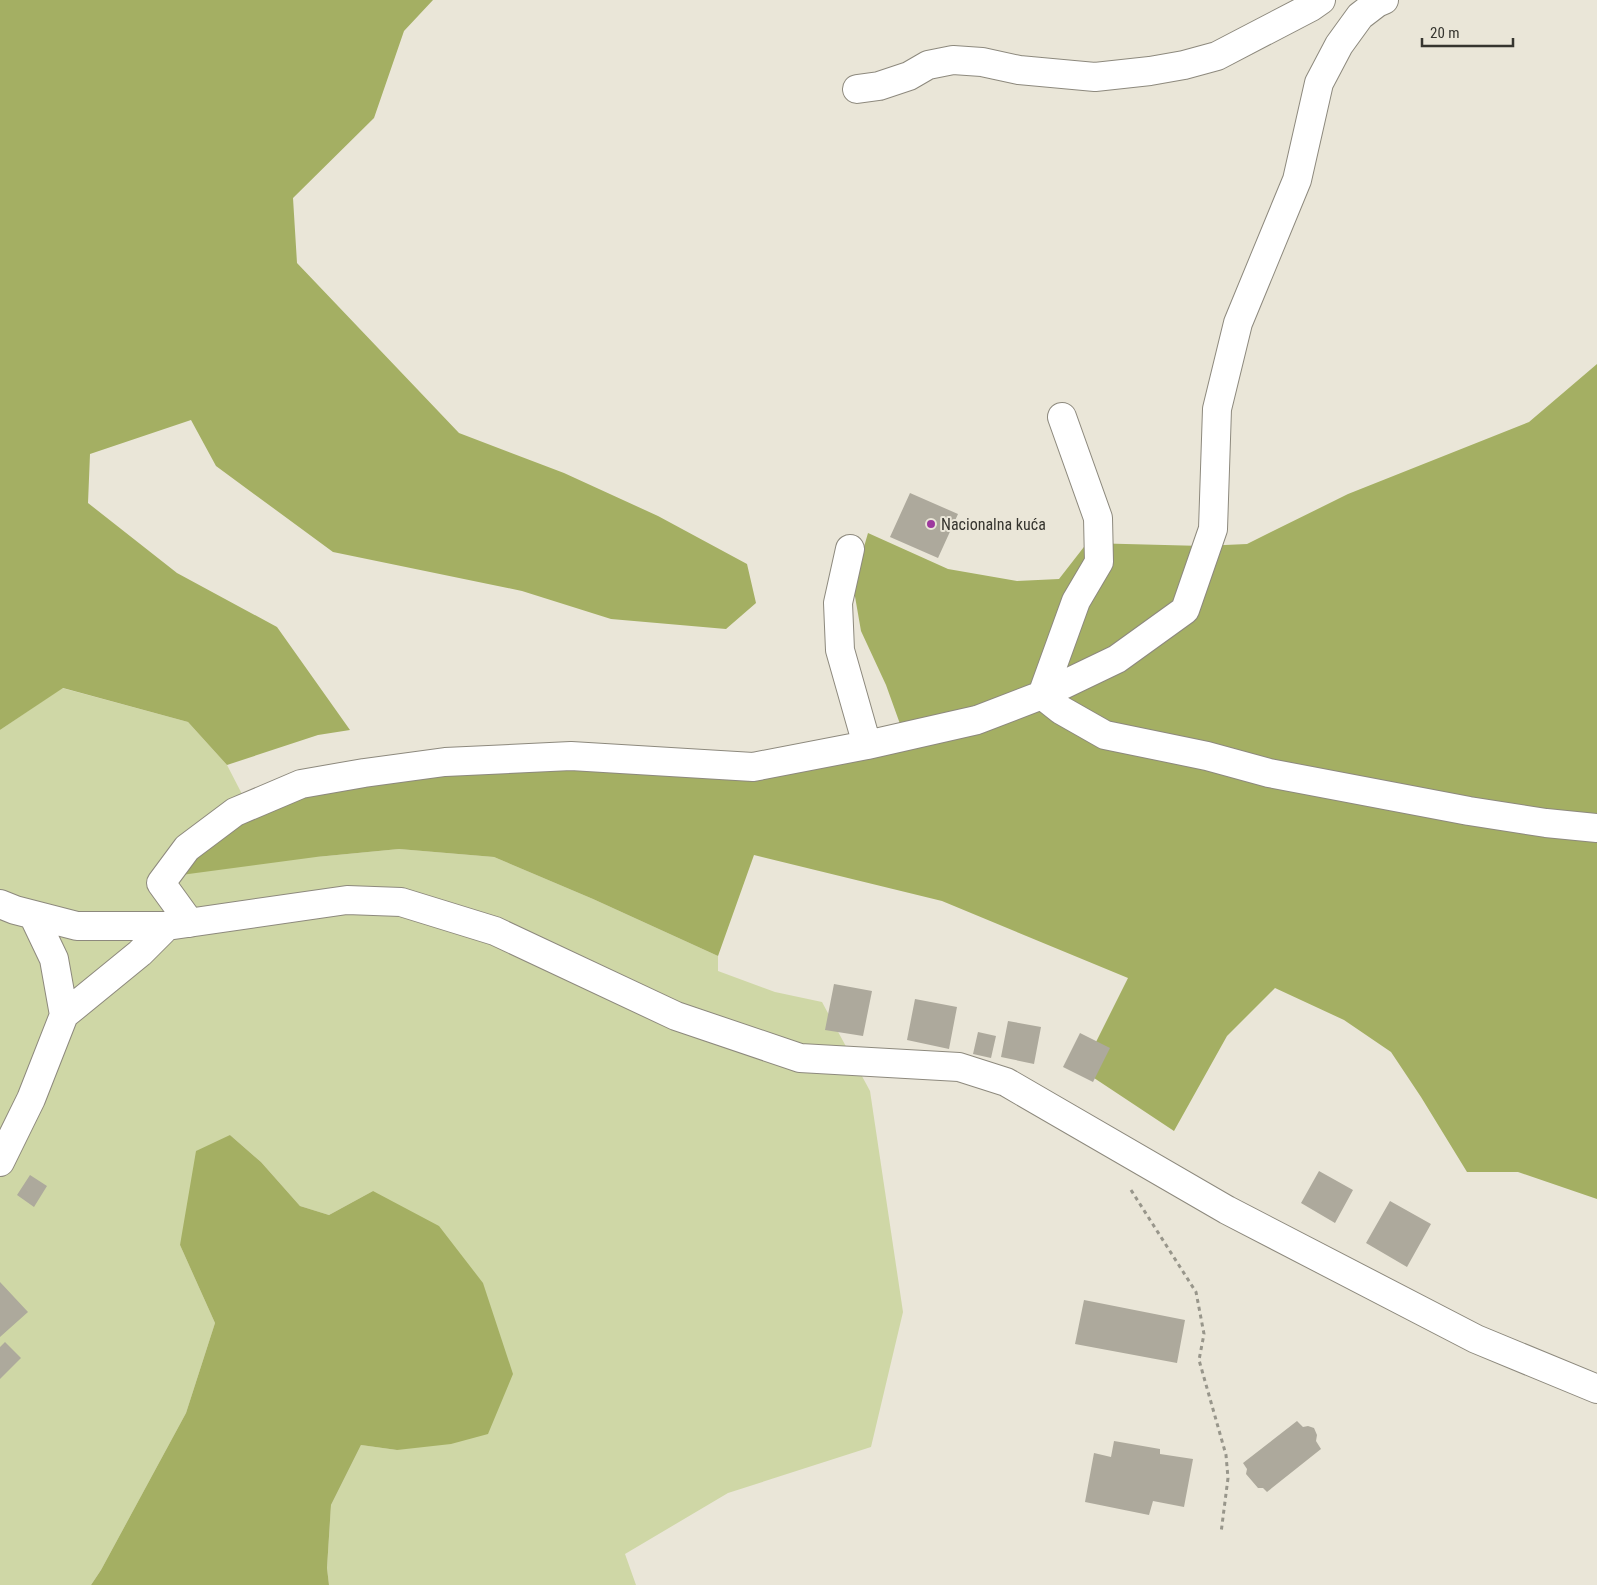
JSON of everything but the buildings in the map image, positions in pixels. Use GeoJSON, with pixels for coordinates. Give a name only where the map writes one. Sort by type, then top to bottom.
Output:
{"type":"FeatureCollection","features":[{"type":"Feature","properties":{"kind":"street"},"geometry":{"type":"LineString","coordinates":[[857,89],[879,86],[908,76],[928,65],[953,60],[982,62],[1019,70],[1095,77],[1184,66],[1217,56],[1321,0]]}},
{"type":"Feature","properties":{"kind":"street"},"geometry":{"type":"LineString","coordinates":[[178,925],[161,883],[187,848],[235,812],[301,784],[444,762],[571,756],[753,768],[977,720],[1042,695],[1117,658],[1184,610],[1213,529],[1217,409],[1238,323],[1297,180],[1319,82],[1339,45],[1360,16],[1384,0]]}},
{"type":"Feature","properties":{"kind":"street"},"geometry":{"type":"LineString","coordinates":[[1042,695],[1076,602],[1098,562],[1098,518],[1062,417]]}},
{"type":"Feature","properties":{"kind":"street"},"geometry":{"type":"LineString","coordinates":[[850,549],[838,603],[840,650],[866,745]]}},
{"type":"Feature","properties":{"kind":"street"},"geometry":{"type":"LineString","coordinates":[[1042,695],[1061,710],[1105,735],[1207,756],[1269,773],[1459,809],[1546,823],[1597,828]]}},
{"type":"Feature","properties":{"kind":"street"},"geometry":{"type":"LineString","coordinates":[[0,904],[15,910],[77,926],[178,925],[347,900],[401,902],[495,931],[676,1016],[800,1058],[959,1068],[1006,1082],[1227,1210],[1476,1339],[1597,1389]]}},
{"type":"Feature","properties":{"kind":"street"},"geometry":{"type":"LineString","coordinates":[[33,915],[54,960],[64,1015]]}},
{"type":"Feature","properties":{"kind":"street"},"geometry":{"type":"LineString","coordinates":[[0,1162],[31,1099],[64,1015],[140,952],[178,925]]}},
{"type":"Feature","properties":{"kind":"path"},"geometry":{"type":"LineString","coordinates":[[1129,1187],[1196,1292],[1204,1334],[1199,1360],[1226,1455],[1228,1478],[1221,1532]]}},
{"type":"Feature","properties":{"kind":"green space"},"geometry":{"type":"Polygon","coordinates":[[[0,0],[433,0],[404,31],[374,118],[293,198],[297,263],[459,433],[564,473],[658,516],[747,564],[756,603],[726,629],[611,619],[522,591],[333,552],[216,466],[191,420],[90,454],[88,503],[177,573],[277,627],[350,730],[318,735],[227,765],[188,722],[63,688],[0,730],[0,0]]]}},
{"type":"Feature","properties":{"kind":"green space"},"geometry":{"type":"Polygon","coordinates":[[[1597,364],[1597,1199],[1518,1172],[1467,1172],[1391,1052],[1344,1020],[1275,988],[1227,1036],[1174,1131],[1082,1070],[1128,978],[942,901],[754,855],[718,956],[593,899],[494,857],[399,849],[316,857],[181,875],[243,796],[465,755],[738,775],[904,735],[886,685],[861,631],[853,585],[868,533],[948,569],[1017,581],[1059,579],[1087,543],[1203,546],[1247,544],[1348,494],[1529,422],[1597,364]]]}},
{"type":"Feature","properties":{"kind":"green space"},"geometry":{"type":"Polygon","coordinates":[[[62,688],[188,722],[227,765],[243,796],[316,857],[399,849],[494,857],[593,899],[718,956],[718,971],[775,992],[822,1002],[870,1091],[903,1312],[871,1447],[728,1493],[625,1554],[636,1585],[329,1585],[327,1568],[331,1505],[361,1445],[397,1450],[373,1191],[329,1215],[300,1206],[261,1162],[230,1135],[180,1245],[215,1323],[186,1413],[101,1570],[91,1585],[0,1585],[0,730],[62,688]]]}},
{"type":"Feature","properties":{"kind":"green space"},"geometry":{"type":"Polygon","coordinates":[[[230,1135],[261,1162],[300,1206],[329,1215],[373,1191],[439,1226],[483,1283],[513,1374],[488,1434],[451,1444],[397,1450],[361,1445],[331,1505],[327,1568],[329,1585],[91,1585],[101,1570],[186,1413],[215,1323],[180,1245],[196,1151],[230,1135]]]}},
{"type":"Feature","properties":{"kind":"place","name":"Nacionalna kuća"},"geometry":{"type":"Point","coordinates":[931,524]}}]}
